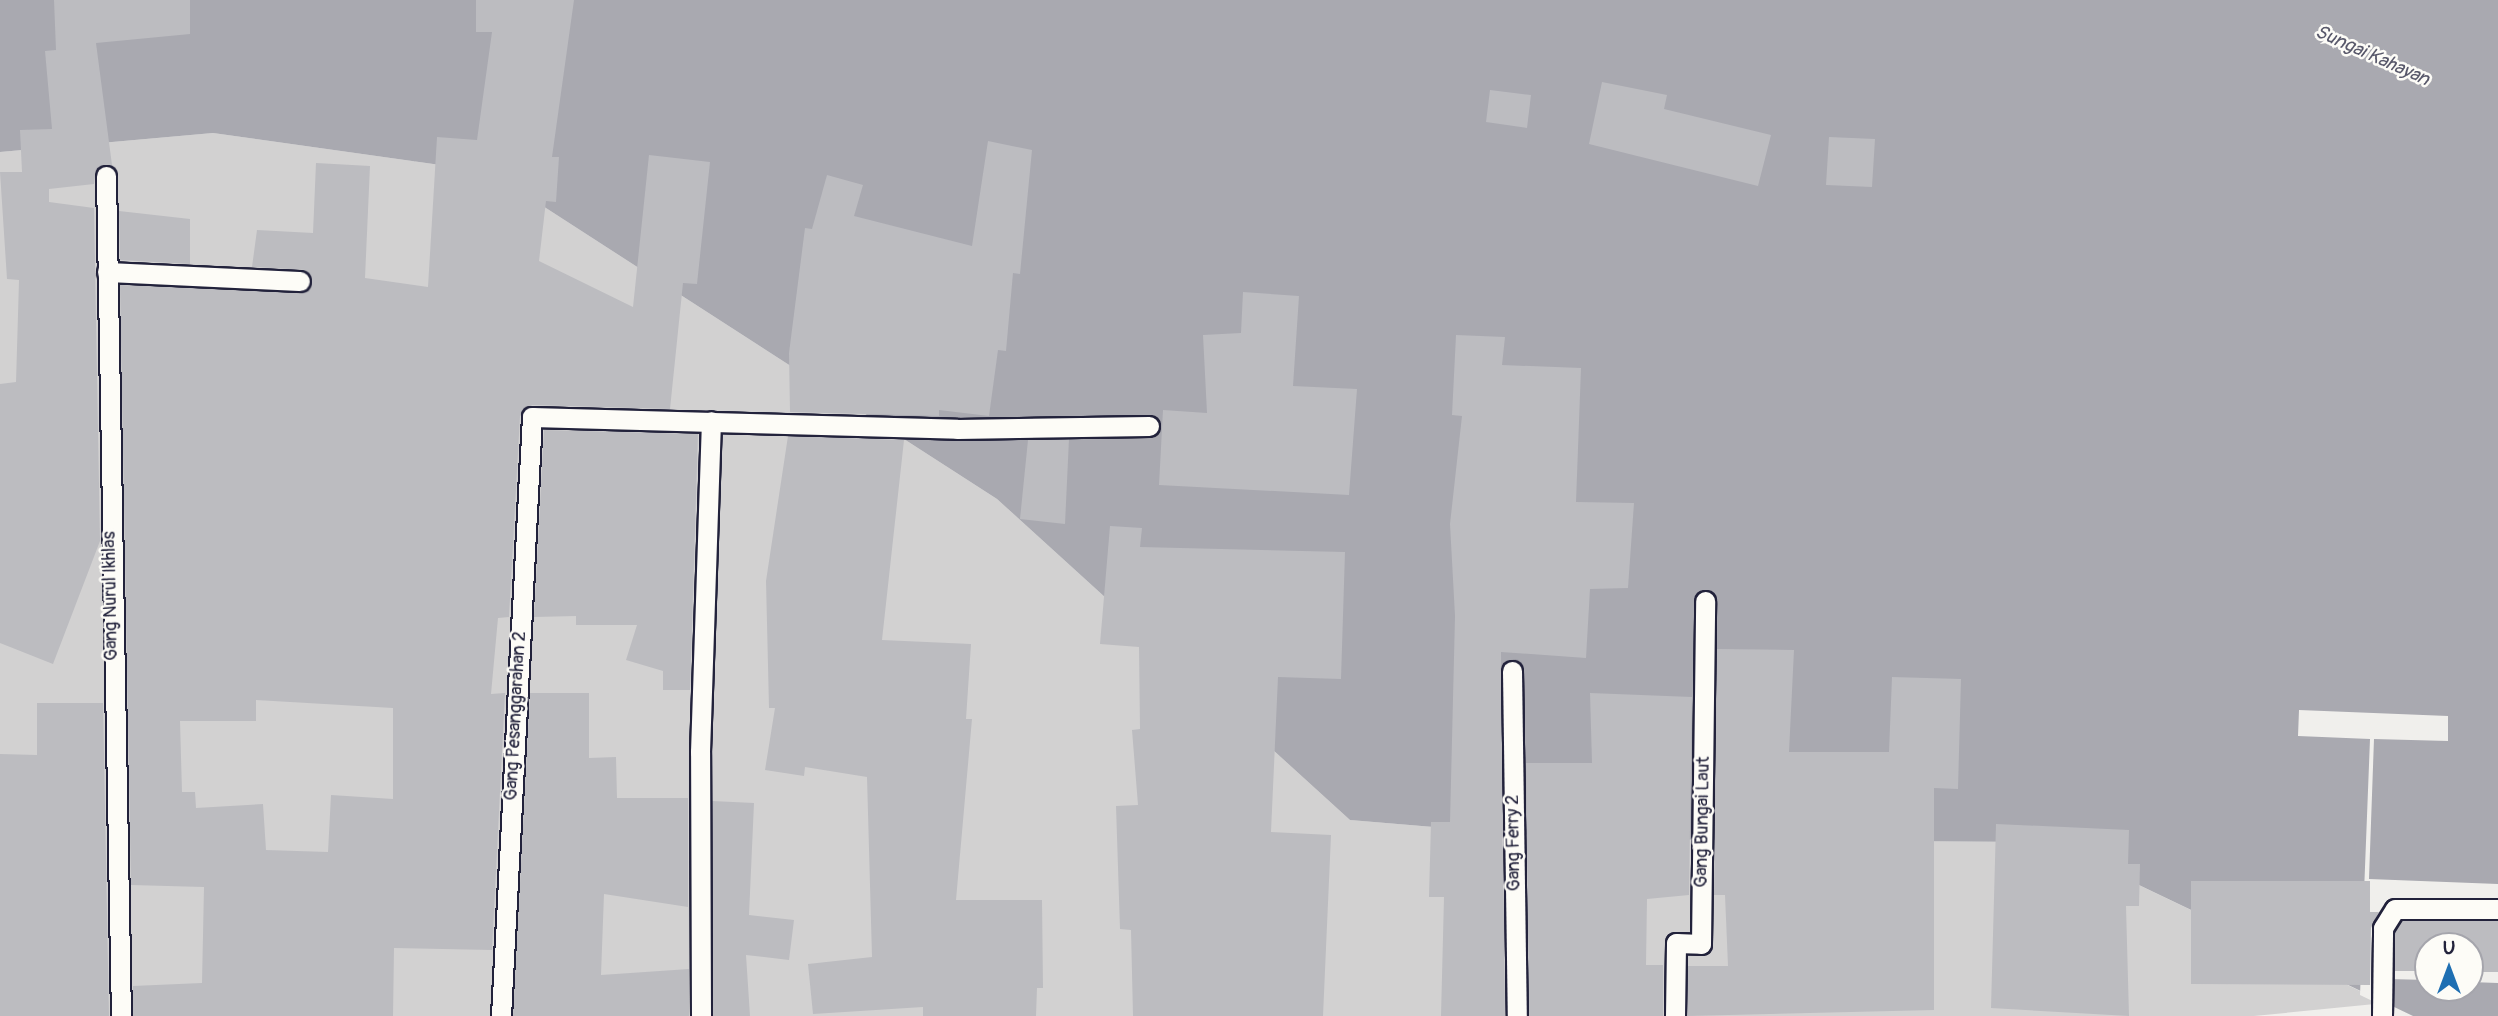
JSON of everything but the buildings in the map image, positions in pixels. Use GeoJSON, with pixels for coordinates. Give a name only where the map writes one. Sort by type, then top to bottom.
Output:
{"type":"FeatureCollection","features":[{"type":"Feature","properties":{"kind":"lane","name":"Gang Nurul Ikhlas"},"geometry":{"type":"LineString","coordinates":[[106,176],[121,1016]]}},
{"type":"Feature","properties":{"kind":"lane"},"geometry":{"type":"LineString","coordinates":[[107,272],[300,281]]}},
{"type":"Feature","properties":{"kind":"lane","name":"Gang Pesanggarahan 2"},"geometry":{"type":"LineString","coordinates":[[501,1016],[531,417],[711,421]]}},
{"type":"Feature","properties":{"kind":"lane"},"geometry":{"type":"LineString","coordinates":[[701,1016],[700,752],[711,421],[1150,426]]}},
{"type":"Feature","properties":{"kind":"lane","name":"Gang Bungai Laut"},"geometry":{"type":"LineString","coordinates":[[1675,1016],[1676,943],[1701,944],[1705,601]]}},
{"type":"Feature","properties":{"kind":"lane","name":"Gang Ferry 2"},"geometry":{"type":"LineString","coordinates":[[1512,671],[1517,1016]]}},
{"type":"Feature","properties":{"kind":"lane"},"geometry":{"type":"LineString","coordinates":[[2382,1016],[2383,928],[2395,909],[2498,909]]}},
{"type":"Feature","properties":{"kind":"shaded area"},"geometry":{"type":"Polygon","coordinates":[[[213,133],[490,172],[997,499],[1350,820],[1578,839],[2049,842],[2385,1003],[2254,1016],[0,1016],[0,152],[213,133]]]}},
{"type":"Feature","properties":{"kind":"water","name":"Sungai Kahayan"},"geometry":{"type":"Polygon","coordinates":[[[0,0],[2498,0],[2498,1016],[2413,1016],[2049,842],[1578,839],[1350,820],[997,499],[490,172],[213,133],[0,152],[0,0]]]}},
{"type":"Feature","properties":{"kind":"pier"},"geometry":{"type":"Polygon","coordinates":[[[2299,710],[2448,716],[2448,741],[2374,739],[2369,879],[2498,884],[2498,983],[2484,982],[2484,932],[2414,932],[2414,980],[2388,979],[2387,1008],[2360,995],[2370,739],[2298,736],[2299,710]]]}}]}
